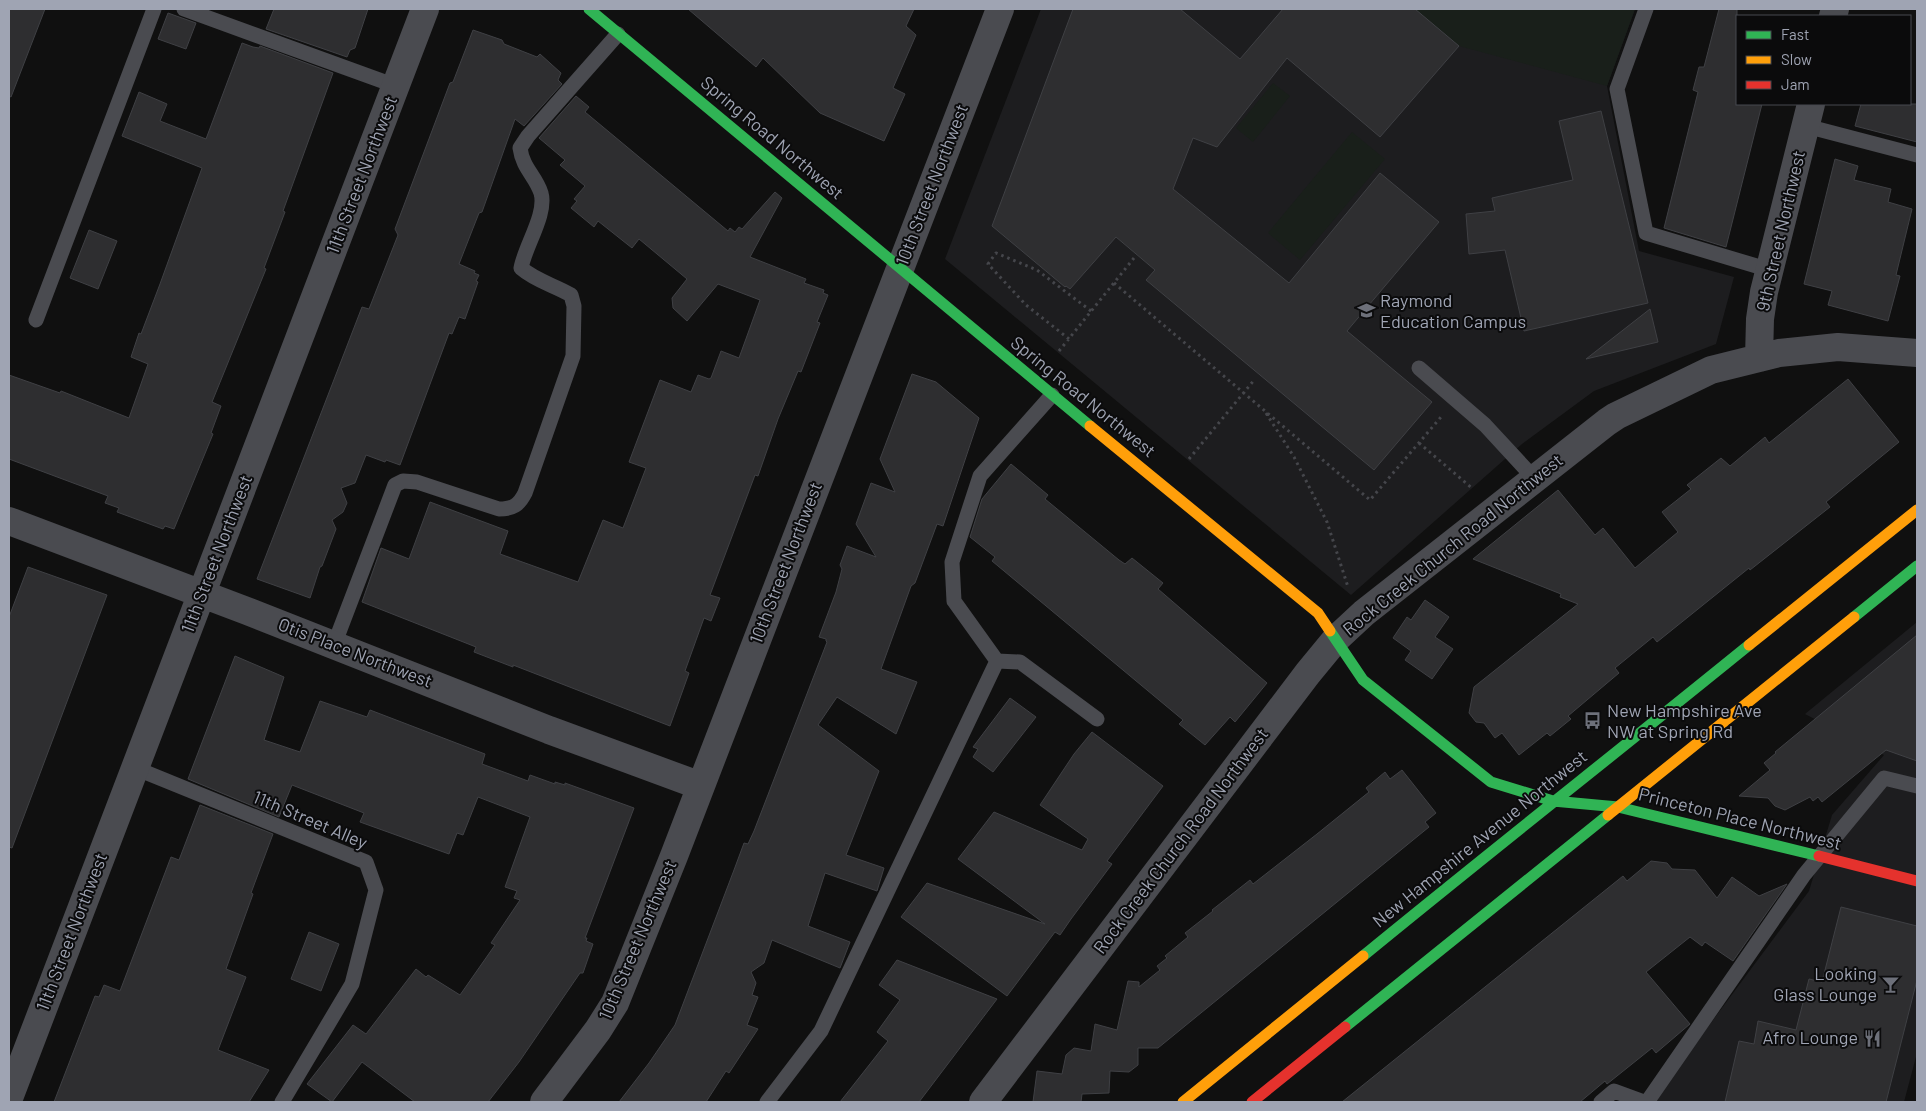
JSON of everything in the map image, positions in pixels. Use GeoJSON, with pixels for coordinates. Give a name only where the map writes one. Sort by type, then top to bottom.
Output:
{"type":"FeatureCollection","features":[{"type":"Feature","properties":{"kind":"main road","name":"Spring Road Northwest"},"geometry":{"type":"LineString","coordinates":[[589,9],[1052,395],[1318,613],[1363,680],[1491,782],[1554,801]]}},
{"type":"Feature","properties":{"kind":"main road","name":"New Hampshire Avenue Northwest"},"geometry":{"type":"LineString","coordinates":[[1183,1102],[1917,510]]}},
{"type":"Feature","properties":{"kind":"main road"},"geometry":{"type":"LineString","coordinates":[[1252,1102],[1917,566]]}},
{"type":"Feature","properties":{"kind":"main road","name":"Princeton Place Northwest"},"geometry":{"type":"LineString","coordinates":[[1554,801],[1618,807],[1917,880]]}},
{"type":"Feature","properties":{"kind":"street","name":"11th Street Northwest"},"geometry":{"type":"LineString","coordinates":[[9,1098],[425,9]]}},
{"type":"Feature","properties":{"kind":"street","name":"10th Street Northwest"},"geometry":{"type":"LineString","coordinates":[[544,1102],[598,1030],[615,1003],[701,786],[1000,9]]}},
{"type":"Feature","properties":{"kind":"street","name":"9th Street Northwest"},"geometry":{"type":"LineString","coordinates":[[1759,358],[1760,319],[1764,292],[1808,115]]}},
{"type":"Feature","properties":{"kind":"street","name":"Rock Creek Church Road Northwest"},"geometry":{"type":"LineString","coordinates":[[983,1102],[1308,673],[1336,639],[1364,613],[1534,478],[1616,416],[1711,370],[1779,353],[1838,347],[1917,353]]}},
{"type":"Feature","properties":{"kind":"street","name":"Otis Place Northwest"},"geometry":{"type":"LineString","coordinates":[[9,521],[334,645],[549,730],[701,786]]}},
{"type":"Feature","properties":{"kind":"lane"},"geometry":{"type":"LineString","coordinates":[[36,320],[154,9]]}},
{"type":"Feature","properties":{"kind":"lane"},"geometry":{"type":"LineString","coordinates":[[184,9],[396,86]]}},
{"type":"Feature","properties":{"kind":"lane"},"geometry":{"type":"LineString","coordinates":[[1646,9],[1617,90],[1646,233],[1770,270]]}},
{"type":"Feature","properties":{"kind":"lane"},"geometry":{"type":"LineString","coordinates":[[334,645],[395,485],[403,481],[417,482],[500,509],[510,509],[520,504],[573,356],[574,306],[570,295],[559,288],[530,276],[521,268],[523,257],[542,208],[541,193],[522,161],[520,148],[528,136],[618,34]]}},
{"type":"Feature","properties":{"kind":"lane"},"geometry":{"type":"LineString","coordinates":[[1808,115],[1917,155]]}},
{"type":"Feature","properties":{"kind":"lane"},"geometry":{"type":"LineString","coordinates":[[1419,368],[1485,424],[1534,478]]}},
{"type":"Feature","properties":{"kind":"lane"},"geometry":{"type":"LineString","coordinates":[[997,661],[954,601],[952,562],[980,476],[1052,395]]}},
{"type":"Feature","properties":{"kind":"lane"},"geometry":{"type":"LineString","coordinates":[[997,661],[1020,662],[1097,719]]}},
{"type":"Feature","properties":{"kind":"lane"},"geometry":{"type":"LineString","coordinates":[[767,1102],[821,1031],[997,661]]}},
{"type":"Feature","properties":{"kind":"lane","name":"11th Street Alley"},"geometry":{"type":"LineString","coordinates":[[135,768],[366,862],[376,890],[352,984],[282,1102]]}},
{"type":"Feature","properties":{"kind":"lane"},"geometry":{"type":"LineString","coordinates":[[1601,1102],[1614,1091],[1645,1102],[1804,875],[1884,778],[1917,786]]}},
{"type":"Feature","properties":{"kind":"path"},"geometry":{"type":"LineString","coordinates":[[1069,339],[1026,305],[988,264],[996,253],[1037,270],[1091,311]]}},
{"type":"Feature","properties":{"kind":"path"},"geometry":{"type":"LineString","coordinates":[[1059,351],[1134,258]]}},
{"type":"Feature","properties":{"kind":"path"},"geometry":{"type":"LineString","coordinates":[[1114,283],[1370,500],[1456,400]]}},
{"type":"Feature","properties":{"kind":"path"},"geometry":{"type":"LineString","coordinates":[[1189,459],[1256,379]]}},
{"type":"Feature","properties":{"kind":"path"},"geometry":{"type":"LineString","coordinates":[[1264,410],[1294,457],[1327,522],[1349,590]]}},
{"type":"Feature","properties":{"kind":"path"},"geometry":{"type":"LineString","coordinates":[[1419,443],[1473,489]]}},
{"type":"Feature","properties":{"kind":"shaded area","name":"Raymond Education Campus"},"geometry":{"type":"Polygon","coordinates":[[[1041,9],[1635,9],[1607,86],[1639,251],[1734,277],[1716,344],[1594,391],[1522,444],[1351,595],[945,259],[1041,9]]]}},
{"type":"Feature","properties":{"kind":"shaded area"},"geometry":{"type":"Polygon","coordinates":[[[1415,9],[1635,9],[1607,86],[1459,46],[1415,9]]]}},
{"type":"Feature","properties":{"kind":"shaded area"},"geometry":{"type":"Polygon","coordinates":[[[1273,83],[1290,96],[1253,142],[1236,128],[1273,83]]]}},
{"type":"Feature","properties":{"kind":"shaded area"},"geometry":{"type":"Polygon","coordinates":[[[1352,132],[1385,159],[1300,260],[1268,233],[1352,132]]]}},
{"type":"Feature","properties":{"kind":"shaded area"},"geometry":{"type":"Polygon","coordinates":[[[1917,622],[1917,1053],[1904,1102],[1652,1102],[1809,891],[1832,815],[1884,755],[1805,714],[1917,622]]]}},
{"type":"Feature","properties":{"kind":"building"},"geometry":{"type":"Polygon","coordinates":[[[9,9],[45,9],[11,97],[9,96],[9,9]]]}},
{"type":"Feature","properties":{"kind":"building"},"geometry":{"type":"Polygon","coordinates":[[[274,9],[368,9],[355,48],[350,50],[347,57],[266,29],[274,9]]]}},
{"type":"Feature","properties":{"kind":"building"},"geometry":{"type":"Polygon","coordinates":[[[688,9],[914,9],[906,26],[916,35],[893,88],[905,94],[884,141],[820,113],[763,58],[756,67],[688,9]]]}},
{"type":"Feature","properties":{"kind":"building"},"geometry":{"type":"Polygon","coordinates":[[[1073,9],[1180,9],[1240,59],[1283,9],[1415,9],[1459,46],[1380,137],[1287,58],[1217,147],[1193,138],[1173,189],[1289,283],[1380,173],[1439,222],[1347,331],[1432,402],[1374,470],[1146,280],[1155,270],[1116,237],[1070,289],[1065,287],[992,226],[1073,9]]]}},
{"type":"Feature","properties":{"kind":"building"},"geometry":{"type":"Polygon","coordinates":[[[1719,9],[1737,9],[1736,105],[1762,105],[1726,247],[1664,228],[1698,92],[1693,90],[1699,67],[1704,67],[1719,9]]]}},
{"type":"Feature","properties":{"kind":"building"},"geometry":{"type":"Polygon","coordinates":[[[168,13],[196,23],[186,49],[158,39],[168,13]]]}},
{"type":"Feature","properties":{"kind":"building"},"geometry":{"type":"Polygon","coordinates":[[[473,30],[502,40],[504,44],[537,57],[540,54],[561,73],[558,80],[562,84],[524,126],[515,119],[482,212],[479,213],[459,264],[475,271],[474,273],[479,275],[465,319],[459,317],[452,334],[449,333],[400,465],[366,455],[355,483],[341,488],[347,503],[343,512],[332,520],[336,529],[320,567],[310,598],[257,579],[362,307],[369,309],[398,235],[395,229],[450,83],[453,82],[473,30]]]}},
{"type":"Feature","properties":{"kind":"building"},"geometry":{"type":"Polygon","coordinates":[[[242,43],[259,48],[260,46],[333,73],[283,211],[285,212],[264,268],[266,269],[212,402],[221,406],[211,433],[213,434],[174,529],[165,526],[163,529],[117,512],[119,508],[105,503],[108,496],[9,459],[9,375],[60,393],[61,391],[129,418],[148,364],[131,357],[202,168],[122,136],[139,92],[167,104],[160,121],[206,139],[242,43]]]}},
{"type":"Feature","properties":{"kind":"building"},"geometry":{"type":"Polygon","coordinates":[[[576,96],[589,107],[585,112],[728,231],[730,228],[735,232],[739,227],[742,229],[775,192],[782,198],[750,257],[806,279],[804,283],[824,290],[823,293],[828,295],[817,322],[820,323],[801,372],[798,371],[778,419],[758,476],[755,475],[710,595],[720,598],[711,621],[704,618],[685,671],[689,673],[670,726],[513,665],[513,667],[474,652],[476,647],[362,602],[381,548],[409,559],[430,502],[508,531],[500,554],[578,582],[603,520],[623,528],[646,468],[629,462],[660,380],[691,392],[698,375],[711,378],[721,351],[739,358],[760,300],[718,284],[687,321],[673,308],[672,298],[687,279],[639,239],[632,248],[598,221],[594,227],[571,208],[577,201],[574,199],[585,186],[560,165],[565,160],[539,138],[576,96]]]}},
{"type":"Feature","properties":{"kind":"building"},"geometry":{"type":"Polygon","coordinates":[[[1917,104],[1917,142],[1855,126],[1861,105],[1917,104]]]}},
{"type":"Feature","properties":{"kind":"building"},"geometry":{"type":"Polygon","coordinates":[[[1601,111],[1648,303],[1524,331],[1505,250],[1469,254],[1466,214],[1495,211],[1492,198],[1573,180],[1559,121],[1601,111]]]}},
{"type":"Feature","properties":{"kind":"building"},"geometry":{"type":"Polygon","coordinates":[[[1835,159],[1858,166],[1854,180],[1891,189],[1888,202],[1912,209],[1896,275],[1900,276],[1888,321],[1828,305],[1832,291],[1804,284],[1835,159]]]}},
{"type":"Feature","properties":{"kind":"building"},"geometry":{"type":"Polygon","coordinates":[[[89,230],[117,241],[98,289],[70,278],[89,230]]]}},
{"type":"Feature","properties":{"kind":"building"},"geometry":{"type":"Polygon","coordinates":[[[1650,309],[1658,342],[1586,359],[1650,309]]]}},
{"type":"Feature","properties":{"kind":"building"},"geometry":{"type":"Polygon","coordinates":[[[912,374],[936,382],[979,418],[943,526],[937,524],[915,583],[911,586],[881,669],[917,682],[896,734],[837,697],[818,725],[879,771],[846,855],[884,868],[877,891],[825,873],[808,926],[850,942],[840,968],[772,940],[764,963],[751,972],[756,983],[752,995],[758,997],[747,1025],[758,1029],[729,1073],[726,1071],[706,1102],[619,1102],[675,1025],[744,843],[748,844],[754,831],[827,642],[826,639],[819,637],[836,592],[842,569],[840,565],[847,546],[876,557],[856,524],[871,483],[895,492],[880,459],[912,374]]]}},
{"type":"Feature","properties":{"kind":"building"},"geometry":{"type":"Polygon","coordinates":[[[1848,379],[1899,442],[1826,502],[1830,507],[1750,570],[1749,568],[1657,642],[1653,637],[1615,668],[1619,673],[1568,716],[1571,719],[1550,736],[1547,733],[1519,755],[1502,733],[1495,738],[1484,723],[1476,722],[1469,713],[1474,687],[1578,604],[1560,597],[1561,594],[1473,559],[1558,490],[1595,535],[1603,528],[1635,568],[1678,532],[1662,512],[1691,489],[1687,485],[1721,458],[1730,466],[1765,437],[1769,443],[1848,379]]]}},
{"type":"Feature","properties":{"kind":"building"},"geometry":{"type":"Polygon","coordinates":[[[1011,464],[1048,495],[1045,499],[1119,560],[1125,564],[1132,558],[1163,583],[1158,589],[1267,683],[1235,722],[1230,717],[1205,745],[1179,724],[1183,720],[992,561],[995,557],[970,537],[982,499],[1011,464]]]}},
{"type":"Feature","properties":{"kind":"building"},"geometry":{"type":"Polygon","coordinates":[[[28,567],[107,595],[12,848],[9,847],[9,617],[28,567]]]}},
{"type":"Feature","properties":{"kind":"building"},"geometry":{"type":"Polygon","coordinates":[[[1425,600],[1449,617],[1435,637],[1453,649],[1432,679],[1405,660],[1411,651],[1393,638],[1407,617],[1411,620],[1425,600]]]}},
{"type":"Feature","properties":{"kind":"building"},"geometry":{"type":"Polygon","coordinates":[[[1917,635],[1917,761],[1886,750],[1822,802],[1818,797],[1813,801],[1810,797],[1785,810],[1775,806],[1768,798],[1739,796],[1770,770],[1764,763],[1775,752],[1917,635]]]}},
{"type":"Feature","properties":{"kind":"building"},"geometry":{"type":"Polygon","coordinates":[[[235,656],[284,677],[264,740],[300,752],[320,701],[367,717],[370,710],[485,754],[482,764],[528,781],[530,775],[555,784],[555,782],[565,785],[565,783],[634,808],[585,938],[587,938],[586,941],[593,944],[583,973],[580,973],[519,1062],[488,1102],[415,1102],[362,1062],[332,1102],[307,1084],[353,1025],[366,1034],[416,969],[426,977],[428,975],[460,995],[495,945],[491,943],[520,900],[514,898],[517,891],[505,887],[530,817],[478,797],[463,835],[457,833],[449,854],[360,822],[364,813],[292,785],[279,817],[188,779],[235,656]]]}},
{"type":"Feature","properties":{"kind":"building"},"geometry":{"type":"Polygon","coordinates":[[[1010,698],[1036,717],[993,772],[973,757],[978,749],[973,747],[1010,698]]]}},
{"type":"Feature","properties":{"kind":"building"},"geometry":{"type":"Polygon","coordinates":[[[1092,732],[1163,786],[1107,861],[1112,864],[1060,935],[1055,932],[1007,996],[901,917],[927,883],[1045,924],[958,859],[994,812],[1082,850],[1088,839],[1040,805],[1074,754],[1092,732]]]}},
{"type":"Feature","properties":{"kind":"building"},"geometry":{"type":"Polygon","coordinates":[[[1402,770],[1436,813],[1425,822],[1429,827],[1158,1048],[1138,1048],[1138,1065],[1129,1072],[1110,1071],[1109,1093],[1082,1094],[1081,1102],[1033,1102],[1037,1071],[1062,1074],[1066,1055],[1074,1048],[1091,1051],[1095,1024],[1117,1030],[1128,981],[1139,982],[1139,987],[1160,970],[1157,966],[1167,958],[1165,956],[1188,937],[1185,933],[1212,910],[1250,880],[1253,884],[1317,834],[1369,792],[1366,788],[1385,772],[1390,779],[1402,770]]]}},
{"type":"Feature","properties":{"kind":"building"},"geometry":{"type":"Polygon","coordinates":[[[200,805],[273,834],[226,969],[246,977],[218,1050],[269,1070],[249,1102],[54,1102],[95,996],[99,997],[104,985],[120,991],[171,857],[179,860],[200,805]]]}},
{"type":"Feature","properties":{"kind":"building"},"geometry":{"type":"Polygon","coordinates":[[[1651,861],[1667,863],[1672,869],[1695,870],[1717,898],[1732,877],[1759,896],[1787,884],[1733,961],[1705,942],[1702,946],[1690,937],[1646,972],[1690,1024],[1656,1053],[1652,1048],[1607,1084],[1605,1081],[1580,1102],[1342,1102],[1623,876],[1627,881],[1651,861]]]}},
{"type":"Feature","properties":{"kind":"building"},"geometry":{"type":"Polygon","coordinates":[[[1841,907],[1917,926],[1917,980],[1886,1102],[1725,1102],[1739,1041],[1754,1044],[1758,1021],[1796,1030],[1809,979],[1822,982],[1841,907]]]}},
{"type":"Feature","properties":{"kind":"building"},"geometry":{"type":"Polygon","coordinates":[[[309,932],[339,944],[321,991],[291,979],[309,932]]]}},
{"type":"Feature","properties":{"kind":"building"},"geometry":{"type":"Polygon","coordinates":[[[897,960],[997,999],[919,1102],[840,1102],[888,1041],[877,1032],[900,1000],[879,985],[897,960]]]}},
{"type":"Feature","properties":{"kind":"traffic: fast"},"geometry":{"type":"LineString","coordinates":[[589,9],[1090,426]]}},
{"type":"Feature","properties":{"kind":"traffic: fast"},"geometry":{"type":"LineString","coordinates":[[1854,617],[1917,566]]}},
{"type":"Feature","properties":{"kind":"traffic: fast"},"geometry":{"type":"LineString","coordinates":[[1330,631],[1363,680],[1491,782],[1553,801],[1618,807],[1819,856]]}},
{"type":"Feature","properties":{"kind":"traffic: fast"},"geometry":{"type":"LineString","coordinates":[[1363,956],[1749,645]]}},
{"type":"Feature","properties":{"kind":"traffic: fast"},"geometry":{"type":"LineString","coordinates":[[1345,1027],[1608,815]]}},
{"type":"Feature","properties":{"kind":"traffic: slow"},"geometry":{"type":"LineString","coordinates":[[1090,426],[1318,613],[1330,631]]}},
{"type":"Feature","properties":{"kind":"traffic: slow"},"geometry":{"type":"LineString","coordinates":[[1749,645],[1917,510]]}},
{"type":"Feature","properties":{"kind":"traffic: slow"},"geometry":{"type":"LineString","coordinates":[[1608,815],[1854,617]]}},
{"type":"Feature","properties":{"kind":"traffic: slow"},"geometry":{"type":"LineString","coordinates":[[1183,1102],[1363,956]]}},
{"type":"Feature","properties":{"kind":"traffic: jam"},"geometry":{"type":"LineString","coordinates":[[1819,856],[1917,881]]}},
{"type":"Feature","properties":{"kind":"traffic: jam"},"geometry":{"type":"LineString","coordinates":[[1252,1102],[1345,1027]]}},
{"type":"Feature","properties":{"kind":"place","name":"Raymond Education Campus"},"geometry":{"type":"Point","coordinates":[1366,311]}},
{"type":"Feature","properties":{"kind":"place","name":"New Hampshire Ave NW at Spring Rd"},"geometry":{"type":"Point","coordinates":[1593,721]}},
{"type":"Feature","properties":{"kind":"place","name":"Looking Glass Lounge"},"geometry":{"type":"Point","coordinates":[1891,984]}},
{"type":"Feature","properties":{"kind":"place","name":"Afro Lounge"},"geometry":{"type":"Point","coordinates":[1872,1038]}}]}
